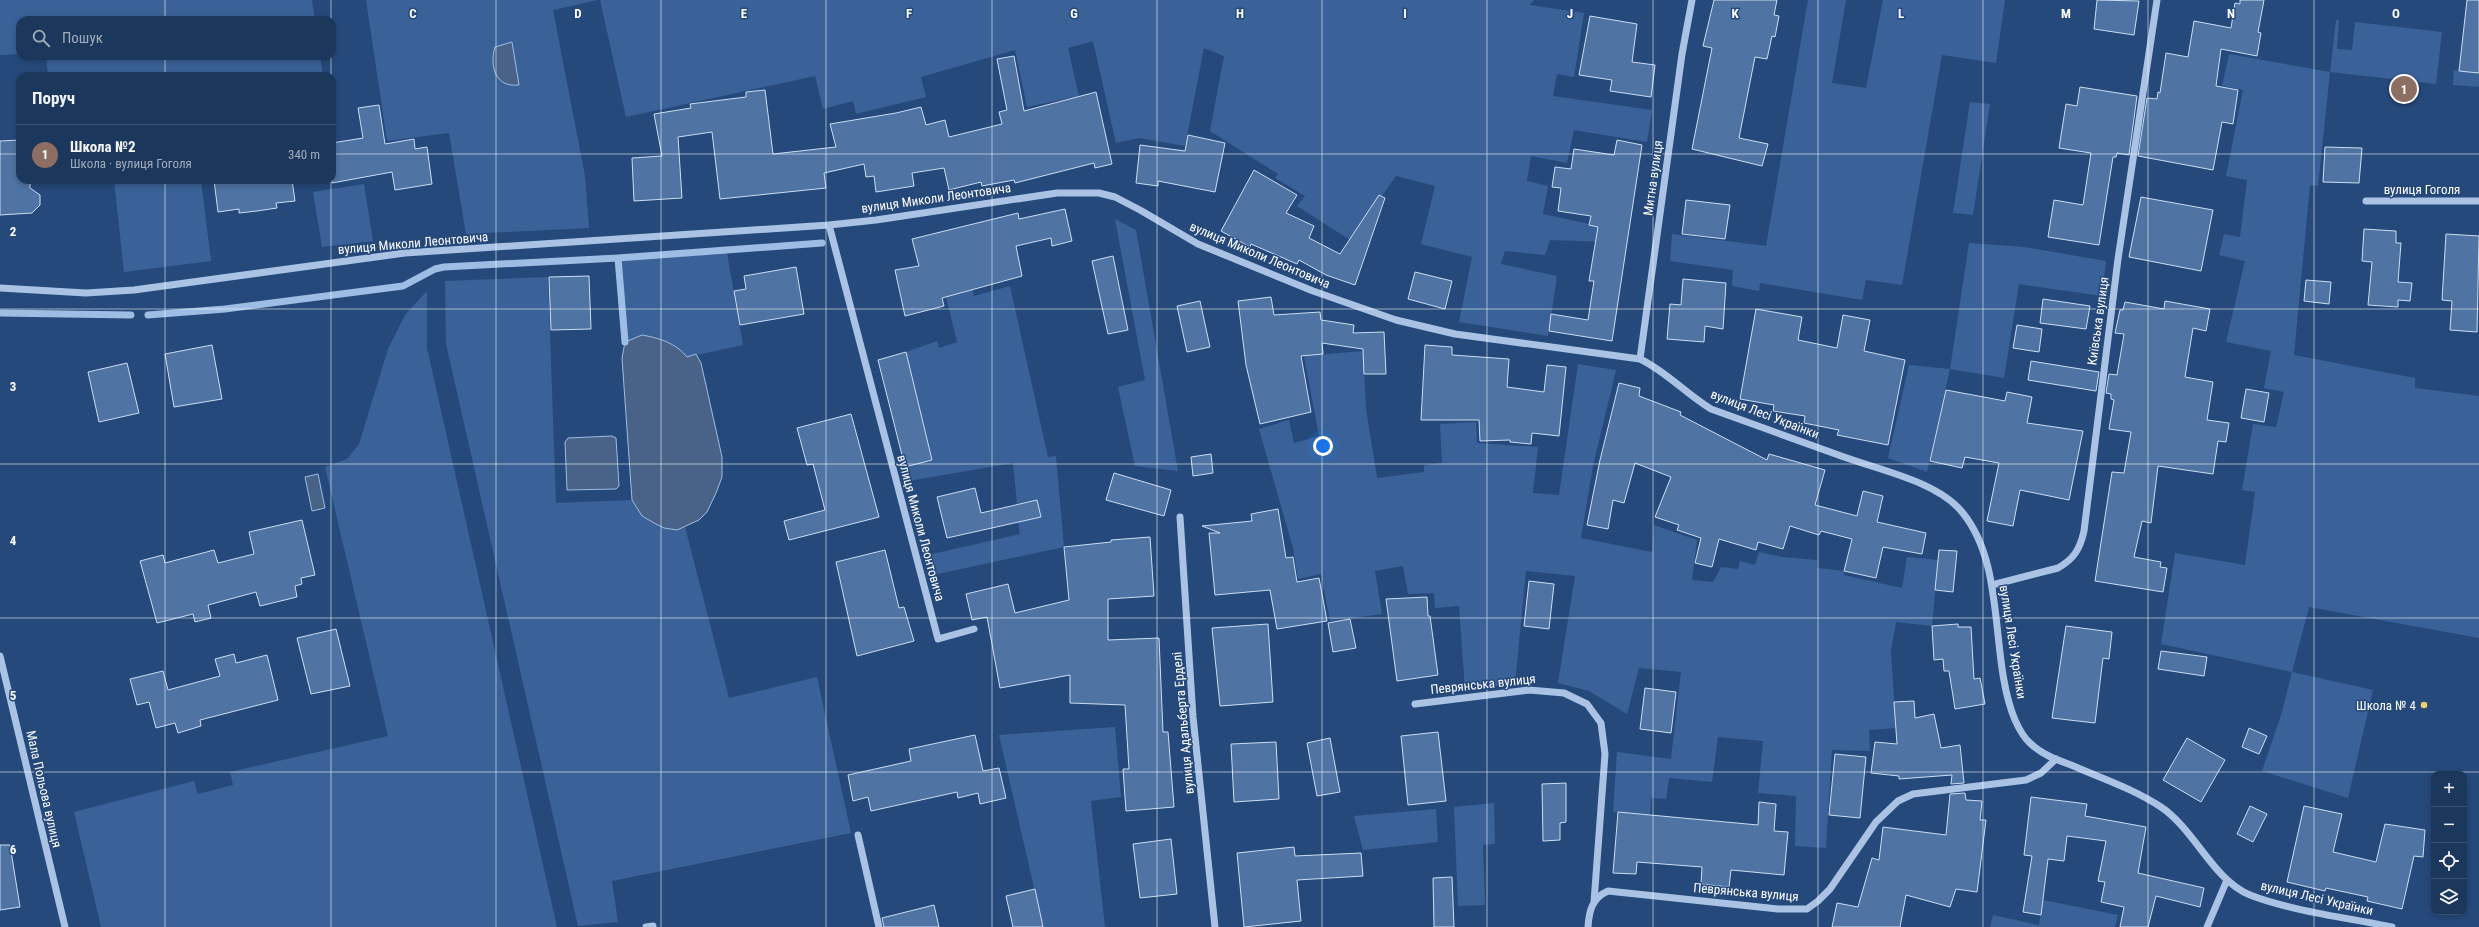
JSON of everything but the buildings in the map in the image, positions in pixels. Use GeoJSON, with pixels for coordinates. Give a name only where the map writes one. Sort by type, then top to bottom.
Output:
{"type":"FeatureCollection","features":[{"type":"Feature","properties":{"kind":"street","name":"Митна вулиця"},"geometry":{"type":"LineString","coordinates":[[1640,359],[1682,54],[1692,0]]}},
{"type":"Feature","properties":{"kind":"street","name":"Київська вулиця"},"geometry":{"type":"LineString","coordinates":[[1992,584],[2058,568],[2067,563],[2080,547],[2118,259],[2157,0]]}},
{"type":"Feature","properties":{"kind":"street","name":"вулиця Миколи Леонтовича"},"geometry":{"type":"LineString","coordinates":[[0,288],[86,293],[134,290],[406,253],[829,225],[876,220],[1057,192],[1099,193],[1115,197],[1198,244],[1313,291],[1389,317],[1455,334],[1640,359]]}},
{"type":"Feature","properties":{"kind":"street","name":"вулиця Гоголя"},"geometry":{"type":"LineString","coordinates":[[2366,201],[2479,202]]}},
{"type":"Feature","properties":{"kind":"street","name":"вулиця Миколи Леонтовича"},"geometry":{"type":"LineString","coordinates":[[829,225],[938,638],[974,629]]}},
{"type":"Feature","properties":{"kind":"street","name":"вулиця Лесі Українки"},"geometry":{"type":"LineString","coordinates":[[1640,359],[1654,366],[1689,395],[1711,409],[1900,477],[1946,497],[1962,512],[1972,526],[1992,584],[2004,676],[2014,716],[2020,732],[2031,744],[2056,759],[2131,791],[2160,806],[2174,816],[2227,880],[2248,894],[2275,903],[2392,927]]}},
{"type":"Feature","properties":{"kind":"street","name":"вулиця Адальберта Ерделі"},"geometry":{"type":"LineString","coordinates":[[1180,517],[1192,717],[1214,927]]}},
{"type":"Feature","properties":{"kind":"street","name":"Мала Польова вулиця"},"geometry":{"type":"LineString","coordinates":[[0,656],[65,927]]}},
{"type":"Feature","properties":{"kind":"street","name":"Певрянська вулиця"},"geometry":{"type":"LineString","coordinates":[[1415,704],[1535,690],[1564,693],[1587,704],[1601,723],[1605,754],[1594,902],[1588,927]]}},
{"type":"Feature","properties":{"kind":"street","name":"Певрянська вулиця"},"geometry":{"type":"LineString","coordinates":[[1594,902],[1600,894],[1608,891],[1778,910],[1806,909],[1830,889],[1876,822],[1898,801],[1914,794],[2026,780],[2041,773],[2056,759]]}},
{"type":"Feature","properties":{"kind":"street"},"geometry":{"type":"LineString","coordinates":[[858,835],[879,927]]}},
{"type":"Feature","properties":{"kind":"street"},"geometry":{"type":"LineString","coordinates":[[2206,927],[2227,880]]}},
{"type":"Feature","properties":{"kind":"shaded area"},"geometry":{"type":"Polygon","coordinates":[[[0,0],[312,0],[314,16],[16,16],[16,54],[0,55],[0,0]]]}},
{"type":"Feature","properties":{"kind":"shaded area"},"geometry":{"type":"Polygon","coordinates":[[[366,0],[598,0],[553,10],[585,176],[589,228],[466,234],[449,133],[387,141],[366,0]]]}},
{"type":"Feature","properties":{"kind":"shaded area"},"geometry":{"type":"Polygon","coordinates":[[[600,0],[1534,0],[1530,5],[1584,13],[1574,77],[1557,74],[1553,96],[1652,110],[1647,142],[1574,130],[1567,163],[1531,156],[1527,181],[1548,186],[1543,214],[1612,229],[1609,242],[1550,240],[1545,255],[1505,251],[1501,264],[1557,276],[1548,336],[1459,322],[1472,257],[1421,244],[1435,186],[1396,176],[1350,240],[1297,206],[1305,196],[1275,178],[1278,174],[1210,131],[1224,56],[1204,48],[1185,146],[1139,138],[1116,143],[1093,41],[1068,48],[1079,96],[1027,107],[1015,50],[921,77],[926,97],[856,114],[853,101],[823,109],[815,76],[626,117],[600,0]]]}},
{"type":"Feature","properties":{"kind":"shaded area"},"geometry":{"type":"Polygon","coordinates":[[[1808,0],[1846,0],[1832,83],[1866,88],[1883,0],[2005,0],[1996,63],[1942,55],[1902,285],[1866,280],[1862,300],[1760,283],[1759,291],[1732,286],[1733,270],[1670,261],[1672,234],[1766,246],[1808,0]]]}},
{"type":"Feature","properties":{"kind":"shaded area"},"geometry":{"type":"Polygon","coordinates":[[[2336,20],[2339,20],[2337,49],[2352,50],[2355,22],[2442,32],[2436,84],[2330,72],[2336,20]]]}},
{"type":"Feature","properties":{"kind":"shaded area"},"geometry":{"type":"Polygon","coordinates":[[[512,42],[519,85],[511,85],[500,80],[494,69],[493,54],[495,47],[512,42]]]}},
{"type":"Feature","properties":{"kind":"shaded area"},"geometry":{"type":"Polygon","coordinates":[[[2229,54],[2330,72],[2318,186],[2310,185],[2294,355],[2415,378],[2415,388],[2479,396],[2479,638],[2309,607],[2292,672],[2161,644],[2175,553],[2245,565],[2255,492],[2242,490],[2253,424],[2276,427],[2284,392],[2264,388],[2271,351],[2226,342],[2245,261],[2219,255],[2224,234],[2240,237],[2247,180],[2226,176],[2243,90],[2222,86],[2229,54]]]}},
{"type":"Feature","properties":{"kind":"shaded area"},"geometry":{"type":"Polygon","coordinates":[[[46,60],[321,60],[322,72],[48,72],[46,60]]]}},
{"type":"Feature","properties":{"kind":"shaded area"},"geometry":{"type":"Polygon","coordinates":[[[2454,70],[2479,73],[2479,87],[2453,85],[2454,70]]]}},
{"type":"Feature","properties":{"kind":"shaded area"},"geometry":{"type":"Polygon","coordinates":[[[1970,102],[1990,104],[1973,215],[1953,213],[1970,102]]]}},
{"type":"Feature","properties":{"kind":"shaded area"},"geometry":{"type":"Polygon","coordinates":[[[114,184],[201,184],[211,261],[124,272],[114,184]]]}},
{"type":"Feature","properties":{"kind":"shaded area"},"geometry":{"type":"Polygon","coordinates":[[[364,184],[373,241],[322,247],[313,192],[364,184]]]}},
{"type":"Feature","properties":{"kind":"shaded area"},"geometry":{"type":"Polygon","coordinates":[[[1115,219],[1136,230],[1178,471],[1135,466],[1118,387],[1145,380],[1115,219]]]}},
{"type":"Feature","properties":{"kind":"shaded area"},"geometry":{"type":"Polygon","coordinates":[[[1969,243],[2024,247],[2106,261],[2102,296],[2019,284],[2004,378],[1950,369],[1969,243]]]}},
{"type":"Feature","properties":{"kind":"shaded area"},"geometry":{"type":"Polygon","coordinates":[[[727,253],[743,345],[687,357],[673,345],[659,340],[651,339],[625,342],[622,346],[616,261],[727,253]]]}},
{"type":"Feature","properties":{"kind":"shaded area"},"geometry":{"type":"Polygon","coordinates":[[[548,277],[556,503],[632,500],[636,508],[677,530],[685,527],[729,698],[817,677],[851,833],[612,881],[618,922],[578,926],[446,344],[445,281],[548,277]]]}},
{"type":"Feature","properties":{"kind":"shaded area"},"geometry":{"type":"Polygon","coordinates":[[[970,279],[974,296],[1010,286],[1048,457],[1056,456],[1064,547],[933,575],[928,555],[1020,534],[1018,522],[1041,517],[1037,500],[1017,504],[1013,463],[909,481],[905,467],[932,460],[906,352],[937,341],[939,348],[957,342],[944,288],[970,279]]]}},
{"type":"Feature","properties":{"kind":"shaded area"},"geometry":{"type":"Polygon","coordinates":[[[427,291],[427,348],[557,927],[101,927],[74,812],[194,781],[198,794],[233,785],[230,772],[388,736],[325,467],[347,459],[359,444],[388,349],[405,315],[427,291]]]}},
{"type":"Feature","properties":{"kind":"shaded area"},"geometry":{"type":"Polygon","coordinates":[[[642,335],[667,342],[678,348],[687,357],[696,354],[701,363],[722,457],[722,477],[707,512],[699,520],[677,530],[664,528],[642,516],[632,500],[622,358],[625,342],[642,335]]]}},
{"type":"Feature","properties":{"kind":"shaded area"},"geometry":{"type":"Polygon","coordinates":[[[1363,351],[1366,409],[1377,478],[1424,472],[1424,465],[1442,463],[1440,424],[1476,422],[1477,443],[1538,447],[1533,493],[1559,495],[1578,364],[1616,370],[1593,466],[1581,538],[1652,552],[1654,525],[1697,540],[1692,580],[1713,582],[1721,567],[1738,569],[1740,561],[1755,565],[1759,552],[1782,557],[1817,560],[1817,568],[1844,571],[1844,575],[1902,588],[1907,557],[1938,560],[1932,626],[1896,622],[1891,652],[1896,728],[1869,730],[1870,751],[1832,750],[1826,848],[1795,846],[1796,796],[1758,793],[1763,741],[1718,737],[1712,782],[1669,778],[1666,799],[1651,798],[1650,815],[1613,812],[1617,752],[1671,759],[1681,672],[1639,668],[1627,714],[1589,691],[1558,683],[1575,576],[1526,571],[1515,684],[1465,690],[1459,606],[1435,608],[1434,593],[1408,594],[1403,566],[1375,571],[1382,614],[1330,621],[1321,574],[1298,579],[1293,548],[1259,429],[1289,420],[1294,443],[1319,436],[1304,356],[1363,351]]]}},
{"type":"Feature","properties":{"kind":"shaded area"},"geometry":{"type":"Polygon","coordinates":[[[1909,365],[1950,369],[1927,472],[1888,458],[1909,365]]]}},
{"type":"Feature","properties":{"kind":"shaded area"},"geometry":{"type":"Polygon","coordinates":[[[612,436],[616,438],[619,486],[616,489],[567,490],[565,442],[568,438],[612,436]]]}},
{"type":"Feature","properties":{"kind":"shaded area"},"geometry":{"type":"Polygon","coordinates":[[[318,474],[325,508],[312,511],[305,477],[318,474]]]}},
{"type":"Feature","properties":{"kind":"shaded area"},"geometry":{"type":"Polygon","coordinates":[[[2292,672],[2373,690],[2348,798],[2262,771],[2282,712],[2292,672]]]}},
{"type":"Feature","properties":{"kind":"shaded area"},"geometry":{"type":"Polygon","coordinates":[[[1115,727],[1121,797],[1091,801],[1105,927],[1043,927],[999,735],[1115,727]]]}},
{"type":"Feature","properties":{"kind":"shaded area"},"geometry":{"type":"Polygon","coordinates":[[[1494,803],[1495,844],[1483,845],[1485,905],[1458,906],[1454,807],[1494,803]]]}},
{"type":"Feature","properties":{"kind":"shaded area"},"geometry":{"type":"Polygon","coordinates":[[[1436,809],[1438,842],[1363,850],[1354,816],[1436,809]]]}},
{"type":"Feature","properties":{"kind":"shaded area"},"geometry":{"type":"Polygon","coordinates":[[[2043,900],[2118,915],[2115,927],[1990,927],[1993,915],[2039,925],[2043,900]]]}},
{"type":"Feature","properties":{"kind":"waterway"},"geometry":{"type":"LineString","coordinates":[[618,258],[822,243]]}},
{"type":"Feature","properties":{"kind":"waterway"},"geometry":{"type":"LineString","coordinates":[[148,315],[225,309],[403,286],[435,269],[444,267],[618,258],[625,342]]}},
{"type":"Feature","properties":{"kind":"waterway"},"geometry":{"type":"LineString","coordinates":[[0,313],[131,315]]}},
{"type":"Feature","properties":{"kind":"place","name":"Школа №2"},"geometry":{"type":"Point","coordinates":[2404,89]}},
{"type":"Feature","properties":{"kind":"place","name":"Школа № 4"},"geometry":{"type":"Point","coordinates":[2424,705]}}]}
